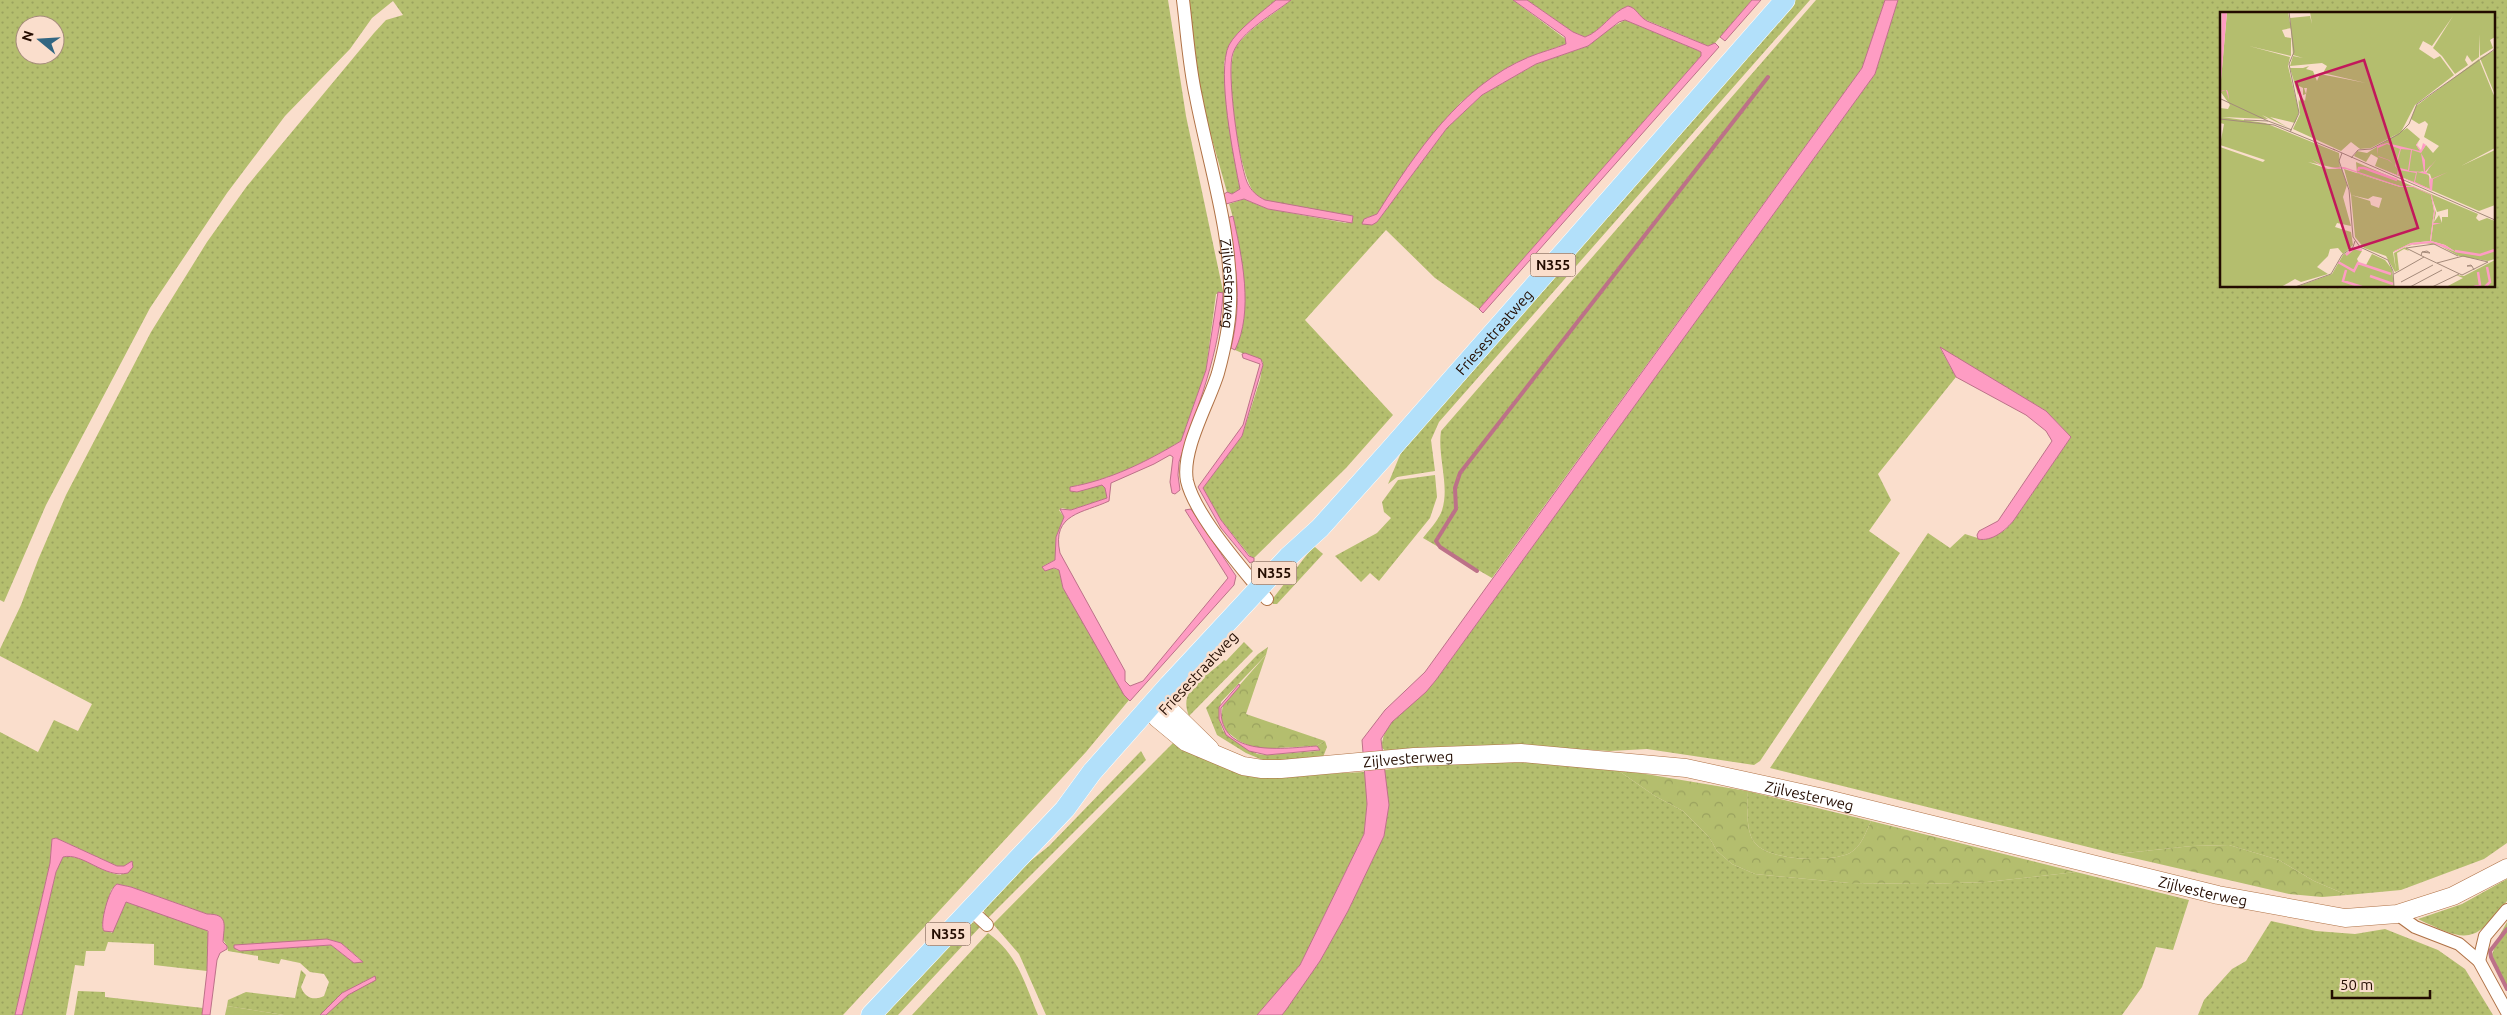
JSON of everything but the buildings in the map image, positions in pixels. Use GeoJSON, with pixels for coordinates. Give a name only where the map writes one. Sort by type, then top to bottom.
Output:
{"type":"FeatureCollection","features":[{"type":"Feature","properties":{"kind":"main road","name":"Friesestraatweg"},"geometry":{"type":"LineString","coordinates":[[871,1015],[1065,808],[1092,772],[1159,710],[1263,594],[1288,557],[1320,528],[1784,0]]}},
{"type":"Feature","properties":{"kind":"main road","name":"Zijlvesterweg"},"geometry":{"type":"LineString","coordinates":[[1159,710],[1186,742],[1243,766],[1262,770],[1468,754],[1521,753],[1686,768],[1819,797],[2218,895],[2345,918],[2397,914],[2453,896],[2507,868]]}},
{"type":"Feature","properties":{"kind":"street","name":"Zijlvesterweg"},"geometry":{"type":"LineString","coordinates":[[1183,0],[1195,95],[1219,209],[1230,288],[1227,333],[1218,372],[1189,452],[1186,472],[1191,493],[1209,522],[1263,594]]}},
{"type":"Feature","properties":{"kind":"street"},"geometry":{"type":"LineString","coordinates":[[970,910],[987,925]]}},
{"type":"Feature","properties":{"kind":"street"},"geometry":{"type":"LineString","coordinates":[[2479,961],[2485,936],[2507,910]]}},
{"type":"Feature","properties":{"kind":"street"},"geometry":{"type":"LineString","coordinates":[[2397,914],[2415,927],[2459,944],[2479,961],[2507,1012]]}},
{"type":"Feature","properties":{"kind":"street"},"geometry":{"type":"LineString","coordinates":[[2459,944],[2485,936]]}},
{"type":"Feature","properties":{"kind":"green space"},"geometry":{"type":"Polygon","coordinates":[[[0,0],[1168,0],[1186,116],[1223,291],[1223,293],[1216,294],[1206,370],[1181,441],[1155,456],[1114,475],[1070,487],[1102,485],[1105,488],[1107,498],[1071,510],[1062,508],[1059,510],[1064,517],[1056,537],[1055,560],[1043,566],[1059,570],[1063,588],[1129,700],[1086,752],[843,1015],[326,1015],[341,1000],[375,976],[342,993],[320,1015],[284,1015],[227,1006],[228,1000],[246,992],[295,998],[301,970],[306,975],[301,987],[307,996],[317,998],[324,996],[329,982],[324,974],[310,972],[300,963],[281,959],[279,964],[258,960],[258,956],[228,951],[227,946],[207,914],[131,887],[117,884],[111,890],[102,927],[112,933],[126,902],[206,929],[209,935],[207,971],[154,965],[154,944],[108,942],[105,951],[86,951],[84,966],[75,965],[66,1015],[22,1015],[56,872],[63,857],[84,860],[106,871],[121,875],[124,866],[117,866],[56,838],[52,839],[50,863],[15,1015],[0,1015],[0,732],[38,752],[54,720],[78,731],[92,704],[0,656],[0,649],[21,605],[66,495],[151,332],[207,242],[247,186],[374,33],[386,20],[403,15],[393,1],[372,18],[350,49],[285,116],[227,193],[150,308],[46,505],[4,602],[0,600],[0,0]],[[327,939],[235,951],[331,945],[354,963],[360,959],[341,943],[327,939]]]}},
{"type":"Feature","properties":{"kind":"green space"},"geometry":{"type":"Polygon","coordinates":[[[1188,0],[1276,0],[1236,36],[1224,62],[1225,88],[1241,189],[1232,194],[1227,192],[1200,97],[1188,0]]]}},
{"type":"Feature","properties":{"kind":"green space"},"geometry":{"type":"Polygon","coordinates":[[[1291,0],[1513,0],[1567,40],[1566,44],[1529,57],[1461,102],[1434,134],[1377,214],[1364,219],[1377,222],[1447,128],[1482,95],[1536,64],[1588,46],[1607,30],[1625,20],[1697,50],[1701,52],[1701,56],[1479,309],[1435,278],[1386,230],[1305,320],[1393,415],[1346,468],[1254,558],[1250,556],[1221,520],[1203,488],[1242,436],[1260,380],[1263,362],[1235,350],[1243,318],[1244,298],[1241,257],[1229,204],[1244,199],[1268,209],[1346,223],[1353,216],[1302,210],[1264,200],[1256,195],[1244,168],[1232,98],[1232,58],[1236,47],[1248,33],[1291,0]]]}},
{"type":"Feature","properties":{"kind":"green space"},"geometry":{"type":"Polygon","coordinates":[[[1527,0],[1752,0],[1715,43],[1708,46],[1639,17],[1628,6],[1585,37],[1573,32],[1527,0]]]}},
{"type":"Feature","properties":{"kind":"green space"},"geometry":{"type":"Polygon","coordinates":[[[1794,0],[1810,0],[1439,422],[1431,440],[1435,471],[1397,477],[1388,484],[1405,443],[1794,0]]]}},
{"type":"Feature","properties":{"kind":"green space"},"geometry":{"type":"Polygon","coordinates":[[[1816,0],[1885,0],[1862,68],[1492,578],[1423,538],[1441,513],[1444,503],[1441,431],[1816,0]]]}},
{"type":"Feature","properties":{"kind":"green space"},"geometry":{"type":"Polygon","coordinates":[[[1898,0],[2507,0],[2507,843],[2484,859],[2401,890],[2347,895],[2314,881],[2279,860],[2229,845],[2192,846],[2116,854],[1770,768],[1928,533],[1950,548],[1965,534],[1984,540],[2005,530],[2014,520],[2071,437],[2046,411],[1940,348],[1956,377],[1878,474],[1891,500],[1869,531],[1900,553],[1760,761],[1754,765],[1647,749],[1610,751],[1528,746],[1388,753],[1382,748],[1383,737],[1388,728],[1402,711],[1436,680],[1875,74],[1898,0]]]}},
{"type":"Feature","properties":{"kind":"green space"},"geometry":{"type":"Polygon","coordinates":[[[1435,475],[1437,497],[1430,518],[1379,581],[1370,573],[1361,582],[1335,556],[1377,533],[1391,518],[1384,512],[1382,502],[1398,480],[1435,475]]]}},
{"type":"Feature","properties":{"kind":"green space"},"geometry":{"type":"Polygon","coordinates":[[[1315,547],[1323,554],[1277,604],[1273,604],[1271,601],[1312,548],[1315,547]]]}},
{"type":"Feature","properties":{"kind":"green space"},"geometry":{"type":"Polygon","coordinates":[[[1244,642],[1253,651],[1189,716],[1186,706],[1191,690],[1224,660],[1226,661],[1244,642]]]}},
{"type":"Feature","properties":{"kind":"green space"},"geometry":{"type":"Polygon","coordinates":[[[1268,647],[1266,655],[1221,702],[1219,719],[1223,731],[1257,754],[1267,755],[1317,751],[1320,750],[1316,746],[1325,741],[1327,747],[1323,757],[1318,760],[1265,761],[1246,753],[1217,735],[1206,708],[1258,654],[1268,647]]]}},
{"type":"Feature","properties":{"kind":"green space"},"geometry":{"type":"Polygon","coordinates":[[[1266,655],[1246,714],[1325,741],[1316,746],[1257,749],[1239,741],[1226,731],[1221,718],[1223,704],[1266,655]]]}},
{"type":"Feature","properties":{"kind":"green space"},"geometry":{"type":"Polygon","coordinates":[[[1173,743],[1238,772],[1277,776],[1365,772],[1367,804],[1364,834],[1300,965],[1257,1015],[1046,1015],[1019,954],[993,924],[1173,743]]]}},
{"type":"Feature","properties":{"kind":"green space"},"geometry":{"type":"Polygon","coordinates":[[[1141,751],[1146,760],[987,919],[983,909],[1019,870],[1049,846],[1141,751]]]}},
{"type":"Feature","properties":{"kind":"green space"},"geometry":{"type":"Polygon","coordinates":[[[1530,761],[1616,769],[1655,796],[1683,811],[1709,837],[1717,851],[1732,864],[1755,874],[1849,883],[1923,884],[1987,882],[2076,872],[2189,900],[2173,950],[2156,947],[2142,987],[2122,1015],[1282,1015],[1320,961],[1348,911],[1384,836],[1389,805],[1384,770],[1429,764],[1530,761]]]}},
{"type":"Feature","properties":{"kind":"green space"},"geometry":{"type":"Polygon","coordinates":[[[1616,769],[1747,791],[1748,825],[1752,838],[1762,849],[1786,857],[1815,859],[1850,853],[1860,843],[1871,821],[2076,872],[1987,882],[1923,884],[1849,883],[1755,874],[1732,864],[1717,851],[1709,837],[1683,811],[1655,796],[1616,769]]]}},
{"type":"Feature","properties":{"kind":"green space"},"geometry":{"type":"Polygon","coordinates":[[[1747,791],[1871,821],[1860,843],[1850,853],[1815,859],[1773,854],[1762,849],[1752,838],[1748,825],[1747,791]]]}},
{"type":"Feature","properties":{"kind":"green space"},"geometry":{"type":"Polygon","coordinates":[[[2229,845],[2279,860],[2314,881],[2347,895],[2322,897],[2289,894],[2116,854],[2192,846],[2229,845]]]}},
{"type":"Feature","properties":{"kind":"green space"},"geometry":{"type":"Polygon","coordinates":[[[2507,879],[2507,901],[2486,926],[2477,932],[2459,935],[2434,927],[2418,919],[2462,904],[2507,879]]]}},
{"type":"Feature","properties":{"kind":"green space"},"geometry":{"type":"Polygon","coordinates":[[[2271,921],[2316,931],[2355,934],[2385,929],[2438,950],[2465,969],[2493,1015],[2198,1015],[2204,1000],[2232,969],[2246,961],[2271,921]]]}},
{"type":"Feature","properties":{"kind":"green space"},"geometry":{"type":"Polygon","coordinates":[[[973,922],[980,927],[898,1015],[882,1015],[968,923],[973,922]]]}},
{"type":"Feature","properties":{"kind":"green space"},"geometry":{"type":"Polygon","coordinates":[[[2507,922],[2507,987],[2492,955],[2497,940],[2507,922]]]}},
{"type":"Feature","properties":{"kind":"green space"},"geometry":{"type":"Polygon","coordinates":[[[988,933],[998,941],[1013,960],[1024,980],[1038,1015],[912,1015],[988,933]]]}},
{"type":"Feature","properties":{"kind":"green space"},"geometry":{"type":"Polygon","coordinates":[[[78,991],[105,992],[105,997],[203,1008],[202,1015],[74,1015],[78,991]]]}},
{"type":"Feature","properties":{"kind":"green space"},"geometry":{"type":"Polygon","coordinates":[[[227,1006],[284,1015],[225,1015],[227,1006]]]}},
{"type":"Feature","properties":{"kind":"shaded area"},"geometry":{"type":"Polygon","coordinates":[[[1276,0],[1291,0],[1243,37],[1233,53],[1231,63],[1234,117],[1240,156],[1247,182],[1254,193],[1265,200],[1353,216],[1352,223],[1268,209],[1244,199],[1226,204],[1223,195],[1227,192],[1232,194],[1240,189],[1227,115],[1224,74],[1225,57],[1229,45],[1238,33],[1276,0]]]}},
{"type":"Feature","properties":{"kind":"shaded area"},"geometry":{"type":"Polygon","coordinates":[[[1513,0],[1527,0],[1573,32],[1585,37],[1628,6],[1634,8],[1647,21],[1708,46],[1715,43],[1719,47],[1483,313],[1479,309],[1701,56],[1701,52],[1697,50],[1625,20],[1619,22],[1588,46],[1536,64],[1482,95],[1447,128],[1377,222],[1372,225],[1362,224],[1364,219],[1377,214],[1424,145],[1461,103],[1505,69],[1529,57],[1566,44],[1565,37],[1513,0]]]}},
{"type":"Feature","properties":{"kind":"shaded area"},"geometry":{"type":"Polygon","coordinates":[[[1752,0],[1761,0],[1725,41],[1720,37],[1752,0]]]}},
{"type":"Feature","properties":{"kind":"shaded area"},"geometry":{"type":"Polygon","coordinates":[[[1885,0],[1898,0],[1875,74],[1436,680],[1426,692],[1392,722],[1381,739],[1389,805],[1384,836],[1348,911],[1320,961],[1286,1010],[1282,1015],[1257,1015],[1300,965],[1364,834],[1367,804],[1362,740],[1385,710],[1425,672],[1862,68],[1885,0]]]}},
{"type":"Feature","properties":{"kind":"shaded area"},"geometry":{"type":"Polygon","coordinates":[[[1233,216],[1245,284],[1244,318],[1241,335],[1235,350],[1231,348],[1237,313],[1237,283],[1227,218],[1233,216]]]}},
{"type":"Feature","properties":{"kind":"shaded area"},"geometry":{"type":"Polygon","coordinates":[[[1218,292],[1223,293],[1218,337],[1207,379],[1179,462],[1180,490],[1175,494],[1172,493],[1170,482],[1173,457],[1170,455],[1111,483],[1109,501],[1072,516],[1060,530],[1058,540],[1060,553],[1125,671],[1125,681],[1130,686],[1143,681],[1228,578],[1185,510],[1191,509],[1236,576],[1234,585],[1130,701],[1124,695],[1063,588],[1059,570],[1054,568],[1045,571],[1042,567],[1055,560],[1056,537],[1064,517],[1060,509],[1071,510],[1107,498],[1105,488],[1102,485],[1077,492],[1070,491],[1070,487],[1113,475],[1155,456],[1181,441],[1206,370],[1218,292]]]}},
{"type":"Feature","properties":{"kind":"shaded area"},"geometry":{"type":"Polygon","coordinates":[[[1940,347],[2046,411],[2071,437],[2014,520],[2003,531],[1988,539],[1978,539],[1979,531],[1998,521],[2052,441],[2046,431],[2026,415],[1956,377],[1940,347]]]}},
{"type":"Feature","properties":{"kind":"shaded area"},"geometry":{"type":"Polygon","coordinates":[[[1245,353],[1261,359],[1263,365],[1242,436],[1203,488],[1221,520],[1249,556],[1254,558],[1254,561],[1250,563],[1221,528],[1198,487],[1243,425],[1260,364],[1243,358],[1242,354],[1245,353]]]}},
{"type":"Feature","properties":{"kind":"shaded area"},"geometry":{"type":"Polygon","coordinates":[[[1239,684],[1240,686],[1221,708],[1223,724],[1231,736],[1242,743],[1256,747],[1288,748],[1317,746],[1320,750],[1267,755],[1249,751],[1226,735],[1219,719],[1219,707],[1239,684]]]}},
{"type":"Feature","properties":{"kind":"shaded area"},"geometry":{"type":"Polygon","coordinates":[[[56,838],[117,866],[124,866],[132,861],[133,867],[128,873],[119,874],[102,869],[78,858],[71,856],[63,857],[56,872],[22,1015],[15,1015],[50,863],[52,839],[56,838]]]}},
{"type":"Feature","properties":{"kind":"shaded area"},"geometry":{"type":"Polygon","coordinates":[[[117,884],[222,918],[224,922],[223,942],[227,949],[220,953],[217,960],[210,1015],[202,1015],[207,971],[208,931],[126,902],[113,932],[104,931],[103,922],[106,907],[111,892],[117,884]]]}},
{"type":"Feature","properties":{"kind":"shaded area"},"geometry":{"type":"Polygon","coordinates":[[[327,939],[341,943],[363,962],[354,963],[331,945],[240,951],[234,948],[234,945],[327,939]]]}},
{"type":"Feature","properties":{"kind":"shaded area"},"geometry":{"type":"Polygon","coordinates":[[[375,976],[376,980],[348,995],[326,1015],[320,1015],[342,993],[375,976]]]}},
{"type":"Feature","properties":{"kind":"waterway"},"geometry":{"type":"LineString","coordinates":[[1477,571],[1440,547],[1436,541],[1456,509],[1455,488],[1460,473],[1768,77]]}},
{"type":"Feature","properties":{"kind":"waterway"},"geometry":{"type":"LineString","coordinates":[[2507,929],[2490,951],[2491,957],[2507,989]]}}]}
